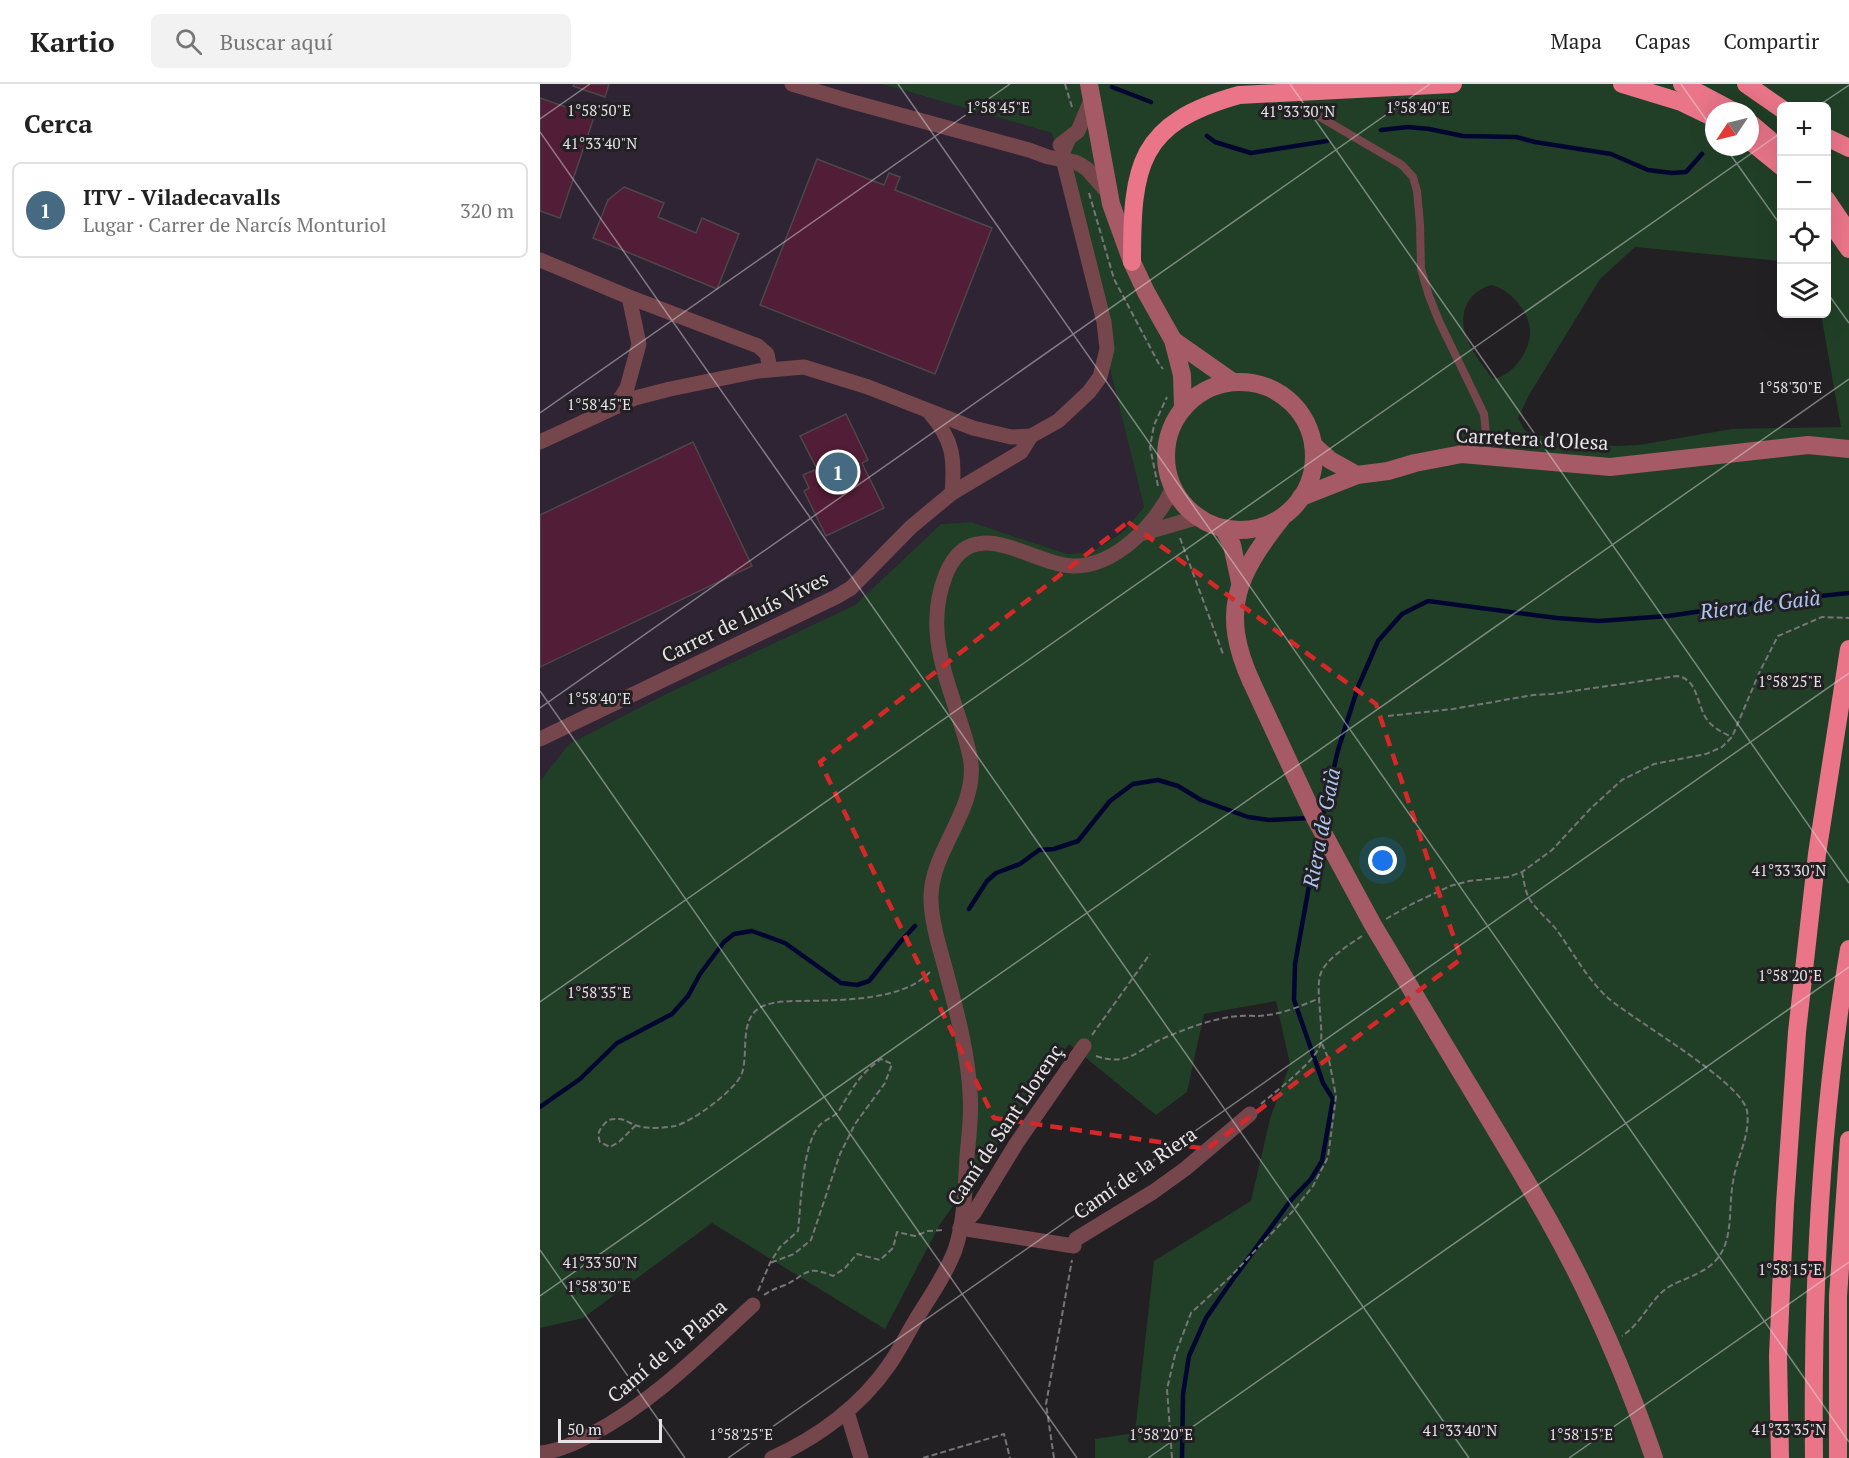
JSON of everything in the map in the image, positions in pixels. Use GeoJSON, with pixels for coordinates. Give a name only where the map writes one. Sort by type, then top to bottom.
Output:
{"type":"FeatureCollection","features":[{"type":"Feature","properties":{"kind":"highway"},"geometry":{"type":"LineString","coordinates":[[1132,262],[1132,224],[1138,173],[1145,156],[1162,132],[1190,112],[1239,95],[1453,84]]}},
{"type":"Feature","properties":{"kind":"highway"},"geometry":{"type":"LineString","coordinates":[[1623,84],[1681,102],[1705,114]]}},
{"type":"Feature","properties":{"kind":"highway"},"geometry":{"type":"LineString","coordinates":[[1682,84],[1716,102]]}},
{"type":"Feature","properties":{"kind":"highway"},"geometry":{"type":"LineString","coordinates":[[1746,84],[1777,106]]}},
{"type":"Feature","properties":{"kind":"highway"},"geometry":{"type":"LineString","coordinates":[[1759,131],[1777,146]]}},
{"type":"Feature","properties":{"kind":"highway"},"geometry":{"type":"LineString","coordinates":[[1831,139],[1849,148]]}},
{"type":"Feature","properties":{"kind":"highway"},"geometry":{"type":"LineString","coordinates":[[1759,148],[1777,163]]}},
{"type":"Feature","properties":{"kind":"highway"},"geometry":{"type":"LineString","coordinates":[[1831,205],[1849,233]]}},
{"type":"Feature","properties":{"kind":"highway"},"geometry":{"type":"LineString","coordinates":[[1831,223],[1849,249]]}},
{"type":"Feature","properties":{"kind":"highway"},"geometry":{"type":"LineString","coordinates":[[1780,1458],[1778,1356],[1785,1204],[1797,1032],[1817,854],[1849,649]]}},
{"type":"Feature","properties":{"kind":"highway"},"geometry":{"type":"LineString","coordinates":[[1814,1458],[1813,1363],[1818,1214],[1830,1082],[1849,949]]}},
{"type":"Feature","properties":{"kind":"highway"},"geometry":{"type":"LineString","coordinates":[[1838,1458],[1838,1296],[1849,1140]]}},
{"type":"Feature","properties":{"kind":"street"},"geometry":{"type":"LineString","coordinates":[[792,84],[1035,151],[1048,157],[1075,162],[1087,169],[1109,194]]}},
{"type":"Feature","properties":{"kind":"street"},"geometry":{"type":"LineString","coordinates":[[1035,151],[1050,150],[1068,140],[1078,130],[1090,91]]}},
{"type":"Feature","properties":{"kind":"street"},"geometry":{"type":"LineString","coordinates":[[1090,91],[1109,194],[1120,232],[1146,292],[1173,340],[1182,375],[1183,409]]}},
{"type":"Feature","properties":{"kind":"street"},"geometry":{"type":"LineString","coordinates":[[540,442],[635,398],[770,369],[804,367],[868,387],[992,434],[1011,437],[1031,436],[1058,421],[1089,392],[1100,377],[1107,349],[1104,322],[1063,159],[1068,140]]}},
{"type":"Feature","properties":{"kind":"street"},"geometry":{"type":"LineString","coordinates":[[540,260],[629,297],[758,345],[767,354],[770,369]]}},
{"type":"Feature","properties":{"kind":"street"},"geometry":{"type":"LineString","coordinates":[[615,407],[627,388],[639,344],[629,297]]}},
{"type":"Feature","properties":{"kind":"street"},"geometry":{"type":"LineString","coordinates":[[1173,340],[1233,382]]}},
{"type":"Feature","properties":{"kind":"street"},"geometry":{"type":"LineString","coordinates":[[1240,582],[1262,542],[1301,497],[1314,463],[1313,445],[1306,423],[1288,400],[1262,386],[1233,382],[1205,391],[1183,409],[1171,430],[1167,448],[1167,466],[1173,488],[1185,505],[1199,518],[1223,528],[1235,530],[1254,528],[1284,516]]}},
{"type":"Feature","properties":{"kind":"street"},"geometry":{"type":"LineString","coordinates":[[929,412],[944,429],[952,447],[954,469],[952,493]]}},
{"type":"Feature","properties":{"kind":"street","name":"Carrer de Lluís Vives"},"geometry":{"type":"LineString","coordinates":[[540,738],[851,588],[911,527],[952,493],[1021,452],[1031,436]]}},
{"type":"Feature","properties":{"kind":"street"},"geometry":{"type":"LineString","coordinates":[[1313,445],[1330,460],[1357,475]]}},
{"type":"Feature","properties":{"kind":"street","name":"Carretera d'Olesa"},"geometry":{"type":"LineString","coordinates":[[1301,497],[1357,475],[1388,471],[1462,454],[1488,454],[1574,465],[1610,467],[1808,446],[1845,449]]}},
{"type":"Feature","properties":{"kind":"street"},"geometry":{"type":"LineString","coordinates":[[772,1458],[788,1454],[846,1412],[888,1366],[935,1290],[955,1250],[960,1228],[966,1182],[970,1094],[960,1028],[932,912],[933,878],[942,852],[962,810],[971,776],[967,743],[941,662],[937,639],[937,616],[942,586],[950,565],[961,552],[984,542],[1004,545],[1063,565],[1087,565],[1106,558],[1141,534],[1162,510],[1173,488]]}},
{"type":"Feature","properties":{"kind":"street"},"geometry":{"type":"LineString","coordinates":[[1141,534],[1199,518]]}},
{"type":"Feature","properties":{"kind":"street"},"geometry":{"type":"LineString","coordinates":[[1223,528],[1232,545],[1240,582],[1234,626],[1240,654],[1251,681],[1315,818],[1373,925],[1549,1221],[1610,1344],[1632,1395],[1654,1458]]}},
{"type":"Feature","properties":{"kind":"street","name":"Camí de Sant Llorenç"},"geometry":{"type":"LineString","coordinates":[[960,1228],[974,1213],[1016,1144],[1084,1046]]}},
{"type":"Feature","properties":{"kind":"street","name":"Camí de la Riera"},"geometry":{"type":"LineString","coordinates":[[960,1228],[1075,1242],[1185,1169],[1250,1114]]}},
{"type":"Feature","properties":{"kind":"street","name":"Camí de la Plana"},"geometry":{"type":"LineString","coordinates":[[540,1453],[555,1451],[577,1442],[614,1422],[649,1399],[753,1305]]}},
{"type":"Feature","properties":{"kind":"street"},"geometry":{"type":"LineString","coordinates":[[846,1412],[861,1458]]}},
{"type":"Feature","properties":{"kind":"lane"},"geometry":{"type":"LineString","coordinates":[[1320,117],[1402,165],[1413,177],[1419,213],[1421,268],[1439,321],[1484,414],[1488,454]]}},
{"type":"Feature","properties":{"kind":"path"},"geometry":{"type":"LineString","coordinates":[[1065,84],[1073,111]]}},
{"type":"Feature","properties":{"kind":"path"},"geometry":{"type":"LineString","coordinates":[[1086,185],[1118,290],[1159,364],[1167,372]]}},
{"type":"Feature","properties":{"kind":"path"},"geometry":{"type":"LineString","coordinates":[[1162,510],[1157,500],[1159,491],[1150,447],[1154,425],[1169,390]]}},
{"type":"Feature","properties":{"kind":"path"},"geometry":{"type":"LineString","coordinates":[[1172,524],[1178,533],[1225,658],[1240,654]]}},
{"type":"Feature","properties":{"kind":"path"},"geometry":{"type":"LineString","coordinates":[[1382,922],[1412,904],[1450,886],[1469,881],[1508,877],[1521,872],[1552,850],[1591,808],[1622,780],[1654,764],[1706,754],[1722,747],[1732,737],[1760,671],[1778,636],[1822,617],[1849,618]]}},
{"type":"Feature","properties":{"kind":"path"},"geometry":{"type":"LineString","coordinates":[[1388,716],[1453,709],[1533,695],[1563,693],[1677,676],[1686,678],[1692,684],[1700,707],[1709,722],[1719,731],[1732,737]]}},
{"type":"Feature","properties":{"kind":"path"},"geometry":{"type":"LineString","coordinates":[[1521,872],[1528,896],[1534,906],[1554,927],[1595,984],[1625,1012],[1692,1057],[1735,1090],[1743,1099],[1747,1110],[1746,1134],[1733,1181],[1729,1238],[1722,1252],[1704,1270],[1673,1284],[1662,1292],[1637,1324],[1610,1344]]}},
{"type":"Feature","properties":{"kind":"path"},"geometry":{"type":"LineString","coordinates":[[1172,1458],[1167,1389],[1175,1355],[1191,1313],[1229,1278],[1293,1211],[1313,1186],[1328,1157],[1336,1096],[1329,1060],[1321,1043],[1318,989],[1321,972],[1344,949],[1363,935]]}},
{"type":"Feature","properties":{"kind":"path"},"geometry":{"type":"LineString","coordinates":[[1150,954],[1084,1046],[1095,1056],[1109,1061],[1124,1060],[1161,1040],[1197,1025],[1238,1016],[1267,1016],[1320,998]]}},
{"type":"Feature","properties":{"kind":"path"},"geometry":{"type":"LineString","coordinates":[[636,1125],[619,1142],[610,1147],[600,1142],[598,1135],[608,1119],[621,1118],[636,1125],[674,1126],[691,1119],[732,1089],[742,1074],[746,1030],[751,1015],[763,1006],[785,1002],[876,997],[921,982],[943,959]]}},
{"type":"Feature","properties":{"kind":"path"},"geometry":{"type":"LineString","coordinates":[[1250,1114],[1307,1064],[1321,1043]]}},
{"type":"Feature","properties":{"kind":"path"},"geometry":{"type":"LineString","coordinates":[[753,1305],[770,1263],[780,1247],[798,1231],[803,1171],[818,1127],[839,1111],[855,1082],[870,1067],[881,1059],[892,1064],[885,1083],[855,1124],[840,1154],[811,1240],[794,1254],[770,1263]]}},
{"type":"Feature","properties":{"kind":"path"},"geometry":{"type":"LineString","coordinates":[[753,1305],[772,1289],[787,1284],[806,1271],[821,1271],[832,1276],[845,1268],[857,1254],[880,1260],[893,1248],[897,1232],[915,1236],[928,1231],[960,1228]]}},
{"type":"Feature","properties":{"kind":"path","name":"Camí de la Riera"},"geometry":{"type":"LineString","coordinates":[[1054,1458],[1046,1404],[1075,1242]]}},
{"type":"Feature","properties":{"kind":"path"},"geometry":{"type":"LineString","coordinates":[[923,1458],[1004,1434],[1010,1458]]}},
{"type":"Feature","properties":{"kind":"highlighted area"},"geometry":{"type":"Polygon","coordinates":[[[1128,522],[1376,704],[1461,959],[1207,1149],[994,1118],[820,762],[1128,522]]]}},
{"type":"Feature","properties":{"kind":"shaded area"},"geometry":{"type":"Polygon","coordinates":[[[540,84],[882,84],[1052,133],[1144,507],[1123,532],[1092,552],[1067,554],[971,522],[941,524],[855,605],[666,694],[569,744],[540,781],[540,84]]]}},
{"type":"Feature","properties":{"kind":"green space"},"geometry":{"type":"Polygon","coordinates":[[[882,84],[1849,84],[1849,1458],[1095,1458],[1095,1439],[1135,1433],[1154,1261],[1251,1201],[1270,1119],[1290,1064],[1276,1001],[1204,1014],[1187,1092],[1156,1115],[1069,1044],[940,1224],[885,1329],[712,1223],[583,1318],[540,1328],[540,781],[569,744],[666,694],[855,605],[941,524],[971,522],[1067,554],[1092,552],[1123,532],[1144,507],[1052,133],[882,84]],[[1777,102],[1777,261],[1635,247],[1600,279],[1529,395],[1518,418],[1525,431],[1566,443],[1617,446],[1639,445],[1732,429],[1841,427],[1822,318],[1831,318],[1831,102],[1777,102]],[[1492,285],[1478,291],[1469,300],[1463,324],[1474,353],[1493,379],[1507,374],[1518,363],[1529,342],[1530,327],[1524,311],[1513,297],[1492,285]]]}},
{"type":"Feature","properties":{"kind":"building"},"geometry":{"type":"Polygon","coordinates":[[[574,84],[609,84],[605,97],[573,86],[574,84]]]}},
{"type":"Feature","properties":{"kind":"building"},"geometry":{"type":"Polygon","coordinates":[[[540,98],[594,117],[560,218],[540,211],[540,98]]]}},
{"type":"Feature","properties":{"kind":"building"},"geometry":{"type":"Polygon","coordinates":[[[817,159],[884,185],[889,173],[900,177],[895,190],[992,228],[935,374],[760,305],[817,159]]]}},
{"type":"Feature","properties":{"kind":"building"},"geometry":{"type":"Polygon","coordinates":[[[624,187],[664,203],[658,217],[696,233],[702,218],[739,234],[717,289],[593,238],[608,200],[624,187]]]}},
{"type":"Feature","properties":{"kind":"building"},"geometry":{"type":"Polygon","coordinates":[[[846,414],[868,460],[862,463],[884,508],[826,536],[804,491],[809,488],[803,475],[817,469],[800,436],[846,414]]]}},
{"type":"Feature","properties":{"kind":"building"},"geometry":{"type":"Polygon","coordinates":[[[693,442],[752,566],[540,667],[540,515],[693,442]]]}},
{"type":"Feature","properties":{"kind":"waterway"},"geometry":{"type":"LineString","coordinates":[[1112,87],[1151,102]]}},
{"type":"Feature","properties":{"kind":"waterway"},"geometry":{"type":"LineString","coordinates":[[1381,130],[1408,127],[1463,136],[1516,137],[1611,154],[1648,170],[1672,173],[1686,172],[1702,154]]}},
{"type":"Feature","properties":{"kind":"waterway"},"geometry":{"type":"LineString","coordinates":[[1207,136],[1215,142],[1251,153],[1327,141]]}},
{"type":"Feature","properties":{"kind":"waterway","name":"Riera de Gaià"},"geometry":{"type":"LineString","coordinates":[[1322,819],[1338,750],[1358,687],[1378,641],[1402,614],[1428,601],[1557,618],[1599,621],[1668,616],[1849,593]]}},
{"type":"Feature","properties":{"kind":"waterway"},"geometry":{"type":"LineString","coordinates":[[969,909],[987,881],[996,873],[1020,864],[1039,850],[1054,849],[1078,841],[1110,801],[1133,784],[1158,780],[1178,786],[1201,800],[1248,817],[1269,820],[1310,818]]}},
{"type":"Feature","properties":{"kind":"waterway","name":"Riera de Gaià"},"geometry":{"type":"LineString","coordinates":[[1182,1458],[1183,1394],[1189,1356],[1206,1318],[1291,1200],[1311,1179],[1322,1161],[1333,1099],[1323,1083],[1294,1000],[1295,964],[1318,836]]}},
{"type":"Feature","properties":{"kind":"waterway"},"geometry":{"type":"LineString","coordinates":[[540,1107],[580,1079],[617,1043],[672,1014],[688,996],[700,974],[724,942],[734,934],[752,931],[785,943],[841,983],[857,985],[869,981],[915,926]]}},
{"type":"Feature","properties":{"kind":"place","name":"ITV - Viladecavalls"},"geometry":{"type":"Point","coordinates":[838,472]}}]}
